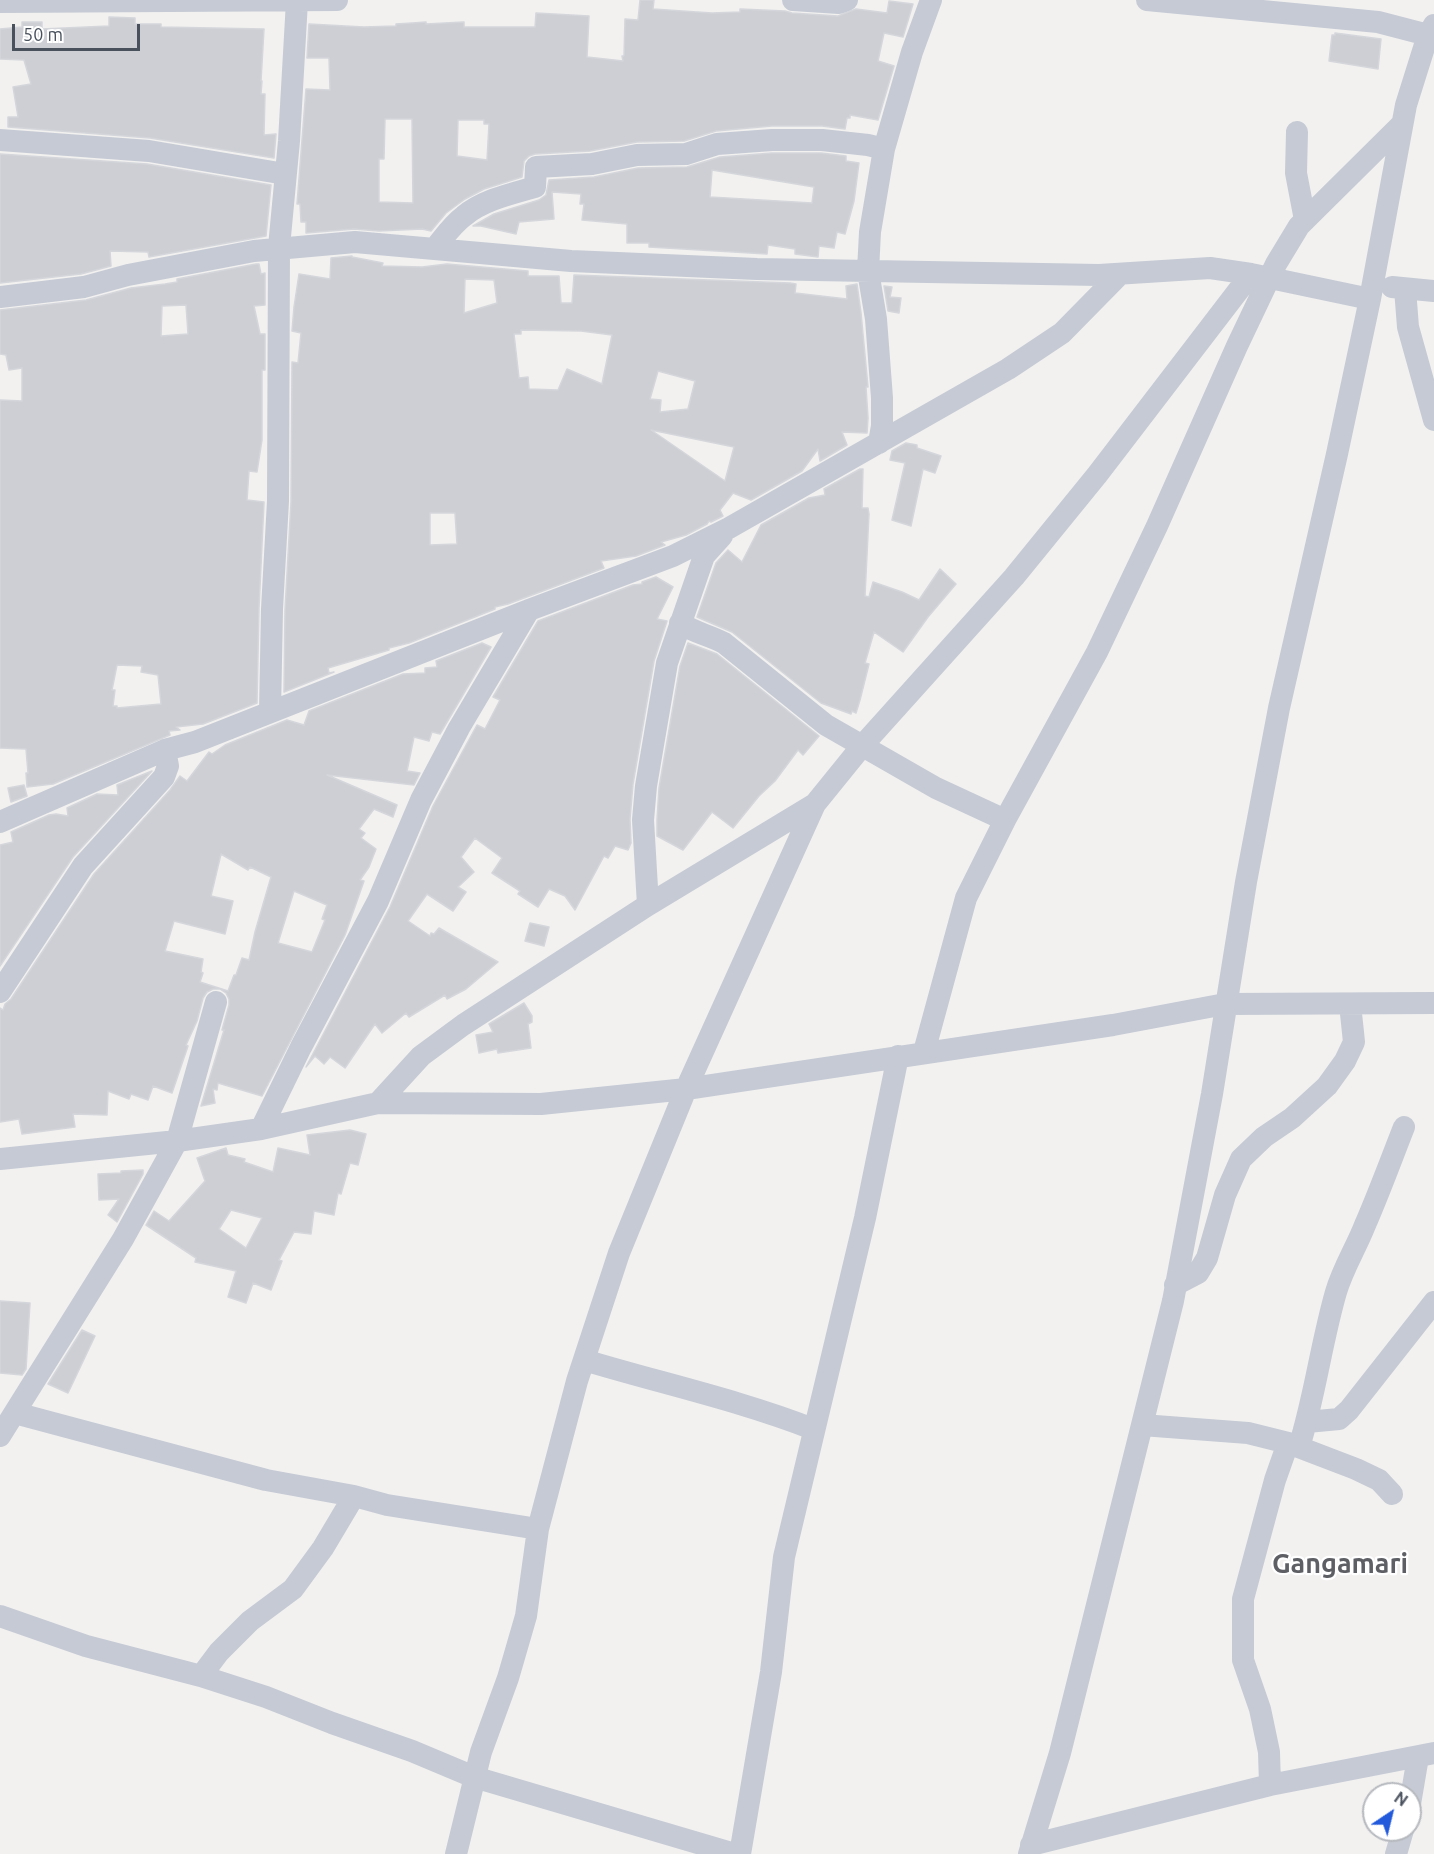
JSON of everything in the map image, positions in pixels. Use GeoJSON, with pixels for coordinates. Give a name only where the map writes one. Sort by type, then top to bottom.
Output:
{"type":"FeatureCollection","features":[{"type":"Feature","properties":{"kind":"street"},"geometry":{"type":"LineString","coordinates":[[0,2],[337,0]]}},
{"type":"Feature","properties":{"kind":"street"},"geometry":{"type":"LineString","coordinates":[[793,0],[839,3],[848,0]]}},
{"type":"Feature","properties":{"kind":"street"},"geometry":{"type":"LineString","coordinates":[[879,443],[882,426],[882,398],[876,319],[868,270],[870,232],[884,149],[912,52],[931,0]]}},
{"type":"Feature","properties":{"kind":"street"},"geometry":{"type":"LineString","coordinates":[[1030,1850],[1060,1753],[1173,1301],[1212,1094],[1246,882],[1279,708],[1337,454],[1406,105],[1431,30],[1378,22],[1147,0]]}},
{"type":"Feature","properties":{"kind":"street"},"geometry":{"type":"LineString","coordinates":[[270,712],[278,501],[279,247],[290,141],[297,1]]}},
{"type":"Feature","properties":{"kind":"street"},"geometry":{"type":"LineString","coordinates":[[456,1854],[474,1777],[508,1678],[526,1616],[538,1529],[584,1359],[619,1253],[686,1089],[815,804],[862,746],[1014,577],[1261,276],[1276,264],[1299,226],[1402,124]]}},
{"type":"Feature","properties":{"kind":"street"},"geometry":{"type":"LineString","coordinates":[[1297,132],[1296,173],[1305,220]]}},
{"type":"Feature","properties":{"kind":"street"},"geometry":{"type":"LineString","coordinates":[[0,140],[148,151],[285,174]]}},
{"type":"Feature","properties":{"kind":"street"},"geometry":{"type":"LineString","coordinates":[[435,248],[466,214],[498,198],[535,187],[536,168],[592,164],[637,155],[686,154],[717,144],[822,140],[884,149]]}},
{"type":"Feature","properties":{"kind":"street"},"geometry":{"type":"LineString","coordinates":[[0,297],[84,287],[128,275],[279,247],[355,242],[571,261],[757,269],[1099,275],[1210,268],[1371,291],[1405,289],[1434,291]]}},
{"type":"Feature","properties":{"kind":"street"},"geometry":{"type":"LineString","coordinates":[[0,822],[165,750],[195,742],[529,610],[673,556],[729,528],[1008,369],[1062,333],[1120,274]]}},
{"type":"Feature","properties":{"kind":"street"},"geometry":{"type":"LineString","coordinates":[[924,1052],[966,898],[1005,820],[1097,652],[1157,526],[1237,345],[1261,276]]}},
{"type":"Feature","properties":{"kind":"street"},"geometry":{"type":"LineString","coordinates":[[1405,289],[1408,327],[1434,420]]}},
{"type":"Feature","properties":{"kind":"street"},"geometry":{"type":"LineString","coordinates":[[648,905],[643,820],[646,786],[667,663],[704,556],[729,528]]}},
{"type":"Feature","properties":{"kind":"street"},"geometry":{"type":"LineString","coordinates":[[261,1129],[378,901],[422,800],[459,728],[529,610]]}},
{"type":"Feature","properties":{"kind":"street"},"geometry":{"type":"LineString","coordinates":[[680,623],[694,632],[711,636],[724,643],[826,724],[862,746],[936,788],[1005,820]]}},
{"type":"Feature","properties":{"kind":"street"},"geometry":{"type":"LineString","coordinates":[[0,992],[83,867],[164,777],[168,766],[165,750]]}},
{"type":"Feature","properties":{"kind":"street"},"geometry":{"type":"LineString","coordinates":[[378,1103],[421,1056],[464,1025],[648,905],[815,804]]}},
{"type":"Feature","properties":{"kind":"street"},"geometry":{"type":"LineString","coordinates":[[0,1436],[123,1239],[177,1141],[216,1002]]}},
{"type":"Feature","properties":{"kind":"street"},"geometry":{"type":"LineString","coordinates":[[0,1159],[177,1141],[261,1129],[378,1103],[541,1104],[686,1089],[1113,1025],[1225,1004],[1434,1004]]}},
{"type":"Feature","properties":{"kind":"street"},"geometry":{"type":"LineString","coordinates":[[1175,1285],[1198,1273],[1207,1258],[1225,1195],[1241,1159],[1264,1137],[1292,1118],[1327,1086],[1345,1061],[1354,1042],[1350,1004]]}},
{"type":"Feature","properties":{"kind":"street"},"geometry":{"type":"LineString","coordinates":[[740,1854],[771,1672],[784,1557],[865,1218],[898,1056]]}},
{"type":"Feature","properties":{"kind":"street"},"geometry":{"type":"LineString","coordinates":[[1270,1785],[1269,1752],[1260,1709],[1243,1660],[1243,1599],[1275,1480],[1307,1422],[1321,1349],[1337,1290],[1404,1127]]}},
{"type":"Feature","properties":{"kind":"street"},"geometry":{"type":"LineString","coordinates":[[1307,1422],[1339,1419],[1349,1410],[1434,1302]]}},
{"type":"Feature","properties":{"kind":"street"},"geometry":{"type":"LineString","coordinates":[[584,1359],[655,1382],[741,1404],[813,1430]]}},
{"type":"Feature","properties":{"kind":"street"},"geometry":{"type":"LineString","coordinates":[[15,1413],[266,1480],[354,1496],[387,1505],[538,1529]]}},
{"type":"Feature","properties":{"kind":"street"},"geometry":{"type":"LineString","coordinates":[[1142,1425],[1248,1433],[1294,1445],[1379,1480],[1392,1494]]}},
{"type":"Feature","properties":{"kind":"street"},"geometry":{"type":"LineString","coordinates":[[201,1676],[219,1653],[250,1622],[294,1589],[323,1548],[354,1496]]}},
{"type":"Feature","properties":{"kind":"street"},"geometry":{"type":"LineString","coordinates":[[0,1616],[86,1646],[201,1676],[266,1697],[412,1751],[474,1777],[735,1854]]}},
{"type":"Feature","properties":{"kind":"street"},"geometry":{"type":"LineString","coordinates":[[1030,1850],[1270,1785],[1426,1755],[1417,1782]]}},
{"type":"Feature","properties":{"kind":"building"},"geometry":{"type":"Polygon","coordinates":[[[640,0],[654,0],[653,9],[712,13],[740,12],[740,9],[838,16],[856,9],[887,13],[889,1],[913,4],[903,37],[884,33],[878,61],[894,66],[878,120],[850,115],[850,118],[847,118],[845,129],[822,126],[772,126],[716,131],[684,141],[637,142],[590,151],[535,154],[524,161],[522,177],[484,189],[465,199],[446,213],[431,231],[354,229],[306,233],[306,222],[301,222],[300,204],[297,204],[306,89],[330,90],[329,58],[307,58],[309,24],[364,27],[426,22],[426,24],[464,22],[464,27],[535,27],[536,13],[589,16],[587,57],[623,61],[625,19],[638,20],[640,0]],[[385,119],[384,159],[379,159],[379,202],[413,203],[412,119],[385,119]],[[458,120],[457,156],[487,160],[489,124],[484,124],[484,120],[458,120]]]}},
{"type":"Feature","properties":{"kind":"building"},"geometry":{"type":"Polygon","coordinates":[[[109,17],[135,18],[135,24],[161,24],[161,27],[264,29],[261,94],[265,94],[264,135],[276,134],[274,158],[150,138],[8,127],[8,117],[18,117],[13,87],[31,84],[24,60],[0,59],[0,29],[22,27],[22,22],[42,22],[42,29],[109,26],[109,17]]]}},
{"type":"Feature","properties":{"kind":"building"},"geometry":{"type":"Polygon","coordinates":[[[1335,33],[1381,39],[1378,69],[1329,61],[1332,35],[1335,33]]]}},
{"type":"Feature","properties":{"kind":"building"},"geometry":{"type":"Polygon","coordinates":[[[772,153],[821,153],[846,156],[846,161],[859,163],[854,201],[845,234],[837,232],[834,248],[819,246],[818,257],[795,254],[795,249],[768,245],[767,254],[649,247],[649,243],[627,243],[627,224],[582,220],[584,204],[580,204],[581,194],[552,192],[554,219],[519,222],[516,234],[473,226],[494,214],[539,200],[546,195],[549,180],[594,177],[638,168],[687,167],[720,157],[772,153]],[[712,170],[710,197],[812,203],[814,187],[712,170]]]}},
{"type":"Feature","properties":{"kind":"building"},"geometry":{"type":"Polygon","coordinates":[[[0,154],[147,164],[271,185],[266,236],[149,257],[148,252],[110,251],[111,266],[81,274],[0,283],[0,154]]]}},
{"type":"Feature","properties":{"kind":"building"},"geometry":{"type":"Polygon","coordinates":[[[352,256],[383,263],[382,266],[422,267],[447,264],[528,271],[528,276],[559,276],[561,303],[572,303],[574,275],[790,283],[796,284],[795,293],[847,299],[846,286],[857,284],[868,387],[866,387],[867,433],[842,432],[847,445],[820,461],[818,449],[802,471],[751,500],[733,493],[720,510],[723,516],[709,521],[686,535],[661,542],[665,545],[636,556],[601,561],[604,568],[495,607],[495,609],[409,643],[328,668],[329,673],[334,672],[284,692],[285,610],[291,502],[292,362],[298,363],[301,333],[292,331],[294,307],[299,274],[330,279],[331,258],[352,256]],[[465,279],[464,313],[497,303],[494,280],[465,279]],[[521,330],[521,334],[514,334],[519,378],[528,377],[529,389],[558,390],[567,369],[602,384],[612,335],[581,331],[521,330]],[[658,371],[650,399],[661,400],[660,412],[688,409],[695,381],[658,371]],[[651,430],[725,481],[734,447],[651,430]],[[430,513],[430,545],[457,544],[455,513],[430,513]]]}},
{"type":"Feature","properties":{"kind":"building"},"geometry":{"type":"Polygon","coordinates":[[[256,264],[259,264],[261,274],[265,273],[265,305],[254,306],[260,334],[265,334],[265,370],[262,370],[262,440],[257,472],[249,471],[247,500],[264,502],[257,703],[203,724],[176,727],[180,730],[169,731],[170,735],[53,784],[27,787],[26,749],[0,748],[0,400],[22,401],[22,368],[9,370],[6,355],[0,354],[0,310],[86,300],[131,288],[177,282],[177,279],[256,264]],[[186,305],[162,306],[161,336],[188,334],[186,305]],[[117,665],[112,690],[115,690],[113,706],[117,708],[161,704],[158,675],[141,672],[142,666],[117,665]]]}},
{"type":"Feature","properties":{"kind":"building"},"geometry":{"type":"Polygon","coordinates":[[[884,286],[892,287],[890,297],[901,298],[899,313],[888,311],[884,286]]]}},
{"type":"Feature","properties":{"kind":"building"},"geometry":{"type":"Polygon","coordinates":[[[906,443],[917,445],[917,448],[941,456],[935,473],[923,469],[911,526],[892,520],[905,463],[890,460],[892,451],[906,443]]]}},
{"type":"Feature","properties":{"kind":"building"},"geometry":{"type":"Polygon","coordinates":[[[863,469],[862,508],[868,508],[869,514],[865,596],[869,597],[873,582],[919,600],[940,569],[956,584],[903,652],[874,632],[865,663],[869,664],[860,700],[856,713],[852,711],[851,714],[821,703],[732,632],[697,617],[716,563],[728,550],[742,562],[761,525],[809,498],[825,495],[824,489],[863,469]]]}},
{"type":"Feature","properties":{"kind":"building"},"geometry":{"type":"Polygon","coordinates":[[[656,577],[673,587],[657,619],[667,621],[654,661],[633,784],[630,819],[631,843],[628,850],[615,846],[608,858],[604,856],[575,910],[565,896],[549,889],[538,907],[518,894],[520,891],[492,873],[502,858],[475,838],[461,857],[474,872],[458,887],[466,892],[453,911],[427,894],[408,921],[430,936],[439,928],[498,962],[466,989],[447,999],[445,995],[409,1017],[406,1013],[382,1033],[375,1024],[345,1068],[330,1057],[324,1064],[315,1056],[306,1067],[390,907],[433,806],[477,725],[485,729],[500,700],[493,697],[538,621],[656,577]]]}},
{"type":"Feature","properties":{"kind":"building"},"geometry":{"type":"Polygon","coordinates":[[[482,643],[491,647],[440,734],[432,732],[429,741],[414,737],[407,771],[420,773],[414,785],[327,775],[397,805],[393,817],[374,809],[359,829],[365,833],[361,838],[376,849],[369,867],[360,880],[364,881],[345,935],[262,1096],[218,1083],[217,1090],[213,1089],[215,1103],[201,1106],[224,1030],[222,1030],[229,1005],[226,993],[220,989],[213,989],[203,998],[172,1093],[153,1086],[148,1100],[131,1094],[129,1099],[108,1091],[107,1115],[73,1114],[75,1127],[22,1134],[19,1119],[0,1122],[0,1008],[3,1010],[5,1004],[11,999],[94,874],[180,776],[187,781],[209,752],[212,754],[225,745],[287,720],[304,725],[309,711],[403,674],[425,673],[425,668],[437,667],[436,661],[482,643]],[[221,854],[211,896],[233,901],[225,934],[174,921],[165,951],[203,959],[201,972],[203,973],[200,982],[228,991],[242,958],[249,960],[271,877],[250,867],[248,870],[221,854]],[[294,891],[278,943],[312,952],[325,920],[322,919],[327,905],[294,891]]]}},
{"type":"Feature","properties":{"kind":"building"},"geometry":{"type":"Polygon","coordinates":[[[688,643],[717,654],[819,736],[803,755],[798,750],[775,781],[759,796],[733,828],[712,812],[683,850],[657,836],[657,820],[659,788],[680,666],[688,643]]]}},
{"type":"Feature","properties":{"kind":"building"},"geometry":{"type":"Polygon","coordinates":[[[152,771],[73,857],[0,966],[0,845],[13,842],[11,832],[49,815],[68,816],[67,808],[97,794],[118,795],[117,785],[152,771]]]}},
{"type":"Feature","properties":{"kind":"building"},"geometry":{"type":"Polygon","coordinates":[[[24,785],[27,796],[11,802],[8,788],[24,785]]]}},
{"type":"Feature","properties":{"kind":"building"},"geometry":{"type":"Polygon","coordinates":[[[530,923],[549,927],[544,946],[525,941],[530,923]]]}},
{"type":"Feature","properties":{"kind":"building"},"geometry":{"type":"Polygon","coordinates":[[[524,1003],[532,1016],[532,1022],[528,1024],[531,1048],[498,1053],[497,1049],[479,1053],[476,1035],[493,1032],[489,1024],[524,1003]]]}},
{"type":"Feature","properties":{"kind":"building"},"geometry":{"type":"Polygon","coordinates":[[[350,1130],[366,1134],[358,1165],[350,1163],[341,1194],[338,1193],[334,1215],[314,1211],[311,1234],[294,1232],[279,1260],[282,1261],[271,1290],[253,1283],[246,1303],[228,1297],[236,1271],[195,1262],[196,1258],[146,1225],[154,1211],[169,1221],[205,1181],[197,1158],[226,1148],[228,1155],[245,1159],[244,1162],[273,1172],[278,1148],[310,1155],[307,1135],[350,1130]],[[231,1210],[219,1229],[246,1248],[262,1218],[231,1210]]]}},
{"type":"Feature","properties":{"kind":"building"},"geometry":{"type":"Polygon","coordinates":[[[143,1170],[117,1222],[108,1215],[119,1199],[99,1200],[98,1174],[143,1170]]]}},
{"type":"Feature","properties":{"kind":"building"},"geometry":{"type":"Polygon","coordinates":[[[0,1301],[30,1303],[26,1369],[22,1375],[0,1373],[0,1301]]]}},
{"type":"Feature","properties":{"kind":"building"},"geometry":{"type":"Polygon","coordinates":[[[82,1330],[95,1336],[68,1393],[48,1384],[82,1330]]]}},
{"type":"Feature","properties":{"kind":"district","name":"Gangamari"},"geometry":{"type":"Point","coordinates":[1340,1564]}}]}
